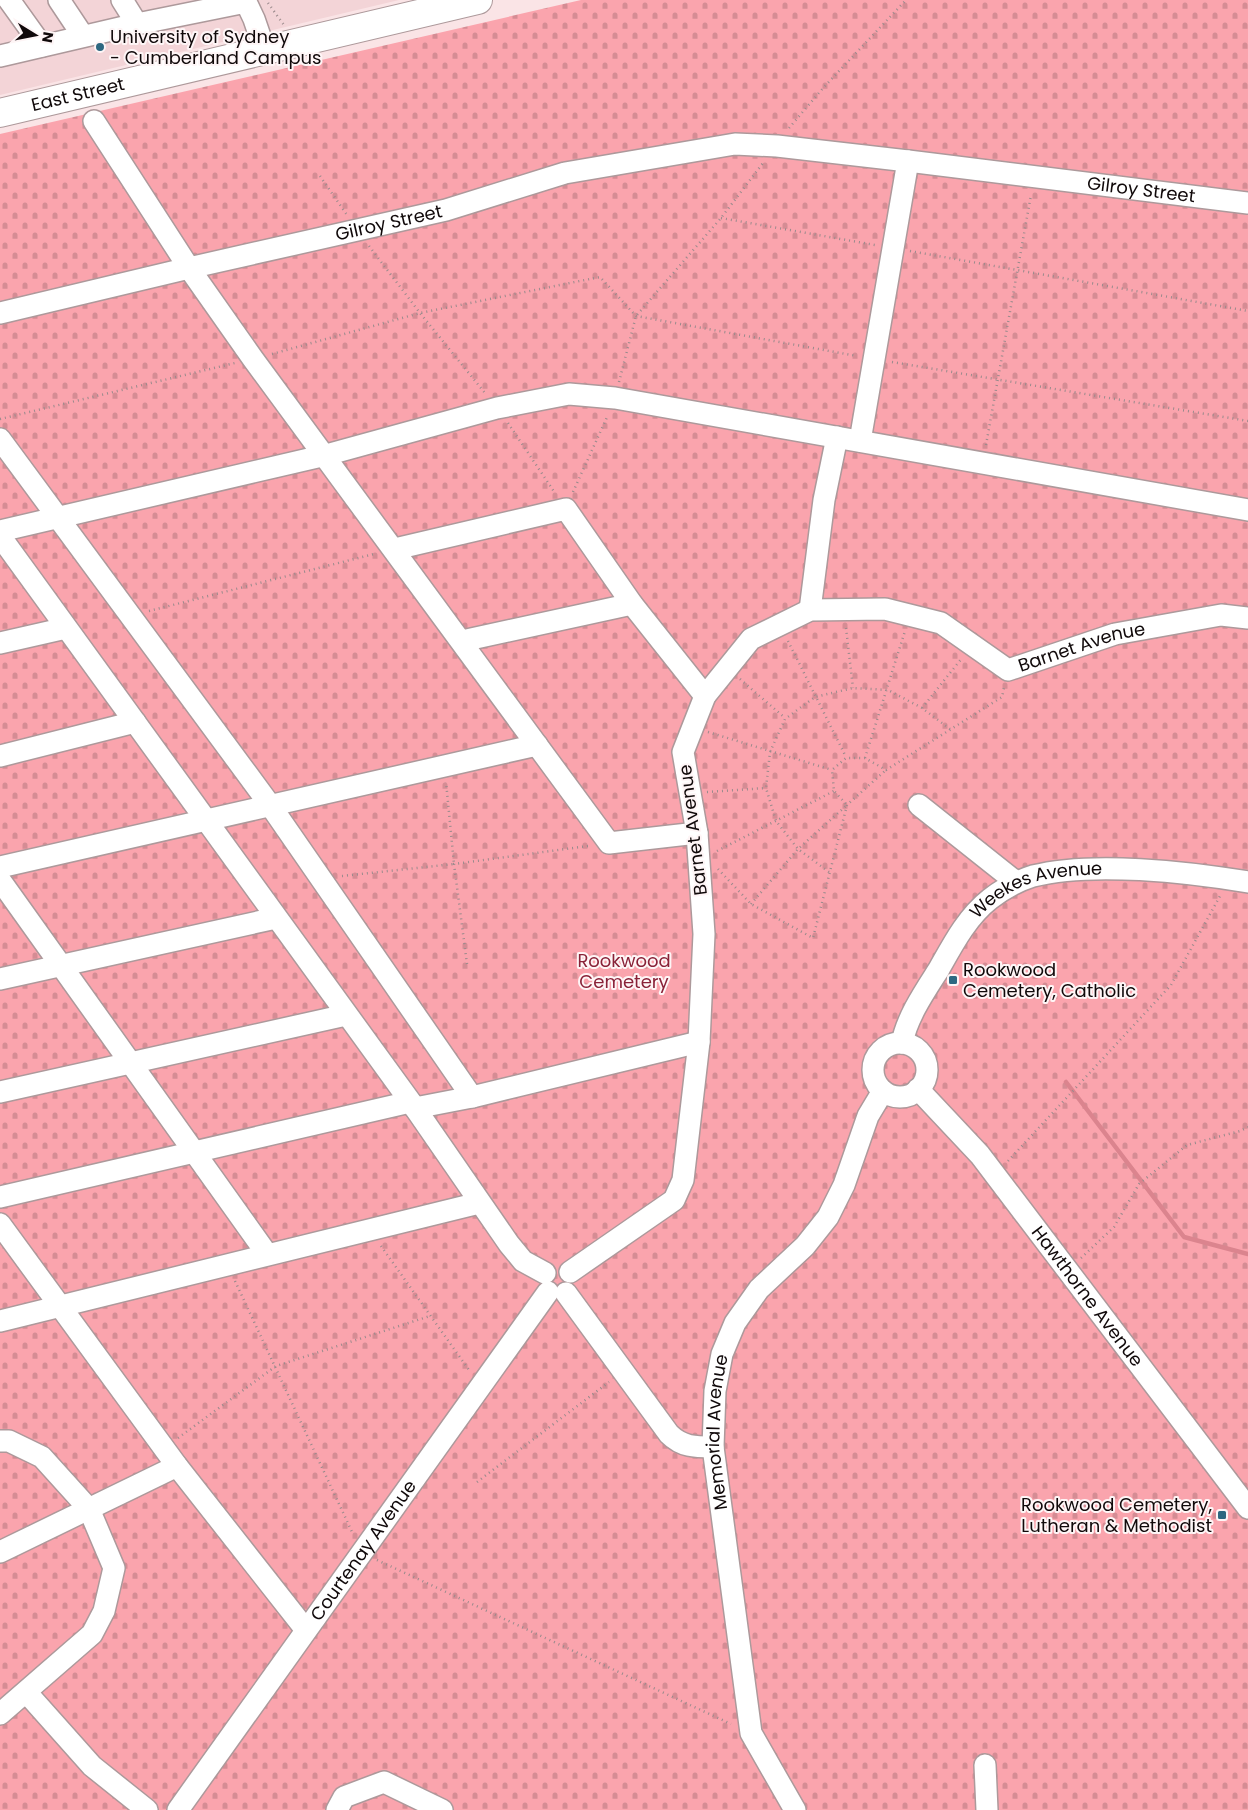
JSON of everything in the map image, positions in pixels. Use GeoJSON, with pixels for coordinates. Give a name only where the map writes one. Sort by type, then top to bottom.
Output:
{"type":"FeatureCollection","features":[{"type":"Feature","properties":{"kind":"main road","name":"East Street"},"geometry":{"type":"LineString","coordinates":[[0,113],[478,0]]}},
{"type":"Feature","properties":{"kind":"street"},"geometry":{"type":"LineString","coordinates":[[9,0],[42,46]]}},
{"type":"Feature","properties":{"kind":"street"},"geometry":{"type":"LineString","coordinates":[[59,0],[83,36]]}},
{"type":"Feature","properties":{"kind":"street"},"geometry":{"type":"LineString","coordinates":[[122,0],[137,24]]}},
{"type":"Feature","properties":{"kind":"street"},"geometry":{"type":"LineString","coordinates":[[0,56],[137,24],[187,6],[252,1],[265,51]]}},
{"type":"Feature","properties":{"kind":"street"},"geometry":{"type":"LineString","coordinates":[[94,121],[189,268],[253,359],[326,455],[609,843],[697,833]]}},
{"type":"Feature","properties":{"kind":"street","name":"Gilroy Street"},"geometry":{"type":"LineString","coordinates":[[0,313],[446,210],[565,173],[735,144],[776,146],[908,161],[1248,203]]}},
{"type":"Feature","properties":{"kind":"street"},"geometry":{"type":"LineString","coordinates":[[860,441],[908,161]]}},
{"type":"Feature","properties":{"kind":"street"},"geometry":{"type":"LineString","coordinates":[[0,531],[326,455],[498,408],[569,394],[615,398],[1248,510]]}},
{"type":"Feature","properties":{"kind":"street"},"geometry":{"type":"LineString","coordinates":[[810,610],[824,500],[837,436]]}},
{"type":"Feature","properties":{"kind":"street"},"geometry":{"type":"LineString","coordinates":[[0,439],[270,805],[472,1097]]}},
{"type":"Feature","properties":{"kind":"street"},"geometry":{"type":"LineString","coordinates":[[395,549],[566,509],[632,604],[705,696]]}},
{"type":"Feature","properties":{"kind":"street"},"geometry":{"type":"LineString","coordinates":[[0,536],[523,1261],[553,1286],[624,1370],[674,1440],[693,1447],[713,1447]]}},
{"type":"Feature","properties":{"kind":"street"},"geometry":{"type":"LineString","coordinates":[[462,641],[632,604]]}},
{"type":"Feature","properties":{"kind":"street","name":"Barnet Avenue"},"geometry":{"type":"LineString","coordinates":[[553,1286],[552,1267],[563,1267],[570,1272],[674,1200],[683,1180],[699,1042],[704,934],[697,833],[684,752],[705,696],[751,639],[810,610],[885,609],[941,623],[1008,670],[1115,634],[1221,616],[1248,618]]}},
{"type":"Feature","properties":{"kind":"street"},"geometry":{"type":"LineString","coordinates":[[0,644],[66,628]]}},
{"type":"Feature","properties":{"kind":"street"},"geometry":{"type":"LineString","coordinates":[[0,756],[135,722]]}},
{"type":"Feature","properties":{"kind":"street"},"geometry":{"type":"LineString","coordinates":[[0,867],[537,745]]}},
{"type":"Feature","properties":{"kind":"street"},"geometry":{"type":"LineString","coordinates":[[919,805],[1016,882]]}},
{"type":"Feature","properties":{"kind":"street","name":"Weekes Avenue"},"geometry":{"type":"LineString","coordinates":[[902,1043],[907,1026],[920,1002],[966,925],[989,900],[1016,882],[1047,873],[1102,870],[1149,871],[1239,880]]}},
{"type":"Feature","properties":{"kind":"street"},"geometry":{"type":"LineString","coordinates":[[0,880],[267,1254]]}},
{"type":"Feature","properties":{"kind":"street"},"geometry":{"type":"LineString","coordinates":[[0,979],[276,918]]}},
{"type":"Feature","properties":{"kind":"street"},"geometry":{"type":"LineString","coordinates":[[0,1092],[346,1014]]}},
{"type":"Feature","properties":{"kind":"street"},"geometry":{"type":"LineString","coordinates":[[0,1197],[412,1105],[472,1097],[699,1042]]}},
{"type":"Feature","properties":{"kind":"street"},"geometry":{"type":"LineString","coordinates":[[902,1043],[909,1044],[920,1052],[926,1064],[925,1078],[918,1089],[901,1096],[883,1091],[874,1073],[875,1060],[878,1054],[889,1045],[902,1043]]}},
{"type":"Feature","properties":{"kind":"street","name":"Hawthorne Avenue"},"geometry":{"type":"LineString","coordinates":[[918,1089],[980,1155],[1248,1508]]}},
{"type":"Feature","properties":{"kind":"street","name":"Memorial Avenue"},"geometry":{"type":"LineString","coordinates":[[794,1810],[751,1733],[713,1447],[715,1391],[722,1354],[741,1312],[759,1288],[805,1246],[828,1217],[844,1185],[868,1116],[883,1091]]}},
{"type":"Feature","properties":{"kind":"street"},"geometry":{"type":"LineString","coordinates":[[0,1321],[480,1203]]}},
{"type":"Feature","properties":{"kind":"street"},"geometry":{"type":"LineString","coordinates":[[0,1224],[177,1466],[306,1630]]}},
{"type":"Feature","properties":{"kind":"street","name":"Courtenay Avenue"},"geometry":{"type":"LineString","coordinates":[[178,1810],[553,1286]]}},
{"type":"Feature","properties":{"kind":"street"},"geometry":{"type":"LineString","coordinates":[[0,1440],[9,1441],[42,1458],[89,1510],[114,1568],[104,1611],[92,1634],[27,1693],[0,1714]]}},
{"type":"Feature","properties":{"kind":"street"},"geometry":{"type":"LineString","coordinates":[[0,1552],[177,1466]]}},
{"type":"Feature","properties":{"kind":"street"},"geometry":{"type":"LineString","coordinates":[[27,1693],[92,1766],[147,1810]]}},
{"type":"Feature","properties":{"kind":"street"},"geometry":{"type":"LineString","coordinates":[[984,1765],[987,1810]]}},
{"type":"Feature","properties":{"kind":"street"},"geometry":{"type":"LineString","coordinates":[[337,1810],[344,1797],[384,1782],[442,1810]]}},
{"type":"Feature","properties":{"kind":"path"},"geometry":{"type":"LineString","coordinates":[[566,509],[615,398],[636,316],[721,218],[824,87],[906,0]]}},
{"type":"Feature","properties":{"kind":"path"},"geometry":{"type":"LineString","coordinates":[[252,1],[298,43]]}},
{"type":"Feature","properties":{"kind":"path"},"geometry":{"type":"LineString","coordinates":[[320,176],[420,313],[498,408],[566,509]]}},
{"type":"Feature","properties":{"kind":"path"},"geometry":{"type":"LineString","coordinates":[[983,463],[1035,176]]}},
{"type":"Feature","properties":{"kind":"path"},"geometry":{"type":"LineString","coordinates":[[721,218],[1248,311]]}},
{"type":"Feature","properties":{"kind":"path"},"geometry":{"type":"LineString","coordinates":[[0,419],[253,359],[420,313],[600,277],[636,316],[875,360],[1248,421]]}},
{"type":"Feature","properties":{"kind":"path"},"geometry":{"type":"LineString","coordinates":[[130,616],[395,549]]}},
{"type":"Feature","properties":{"kind":"path"},"geometry":{"type":"LineString","coordinates":[[844,609],[853,688]]}},
{"type":"Feature","properties":{"kind":"path"},"geometry":{"type":"LineString","coordinates":[[865,758],[888,690],[910,615]]}},
{"type":"Feature","properties":{"kind":"path"},"geometry":{"type":"LineString","coordinates":[[780,624],[846,758]]}},
{"type":"Feature","properties":{"kind":"path"},"geometry":{"type":"LineString","coordinates":[[922,708],[973,646]]}},
{"type":"Feature","properties":{"kind":"path"},"geometry":{"type":"LineString","coordinates":[[728,668],[785,719]]}},
{"type":"Feature","properties":{"kind":"path"},"geometry":{"type":"LineString","coordinates":[[750,904],[798,849],[886,770],[1002,697],[1008,670]]}},
{"type":"Feature","properties":{"kind":"path"},"geometry":{"type":"LineString","coordinates":[[829,872],[798,849],[776,822],[766,788],[770,752],[785,719],[815,696],[853,688],[888,690],[922,708],[950,729]]}},
{"type":"Feature","properties":{"kind":"path"},"geometry":{"type":"LineString","coordinates":[[693,727],[832,770]]}},
{"type":"Feature","properties":{"kind":"path"},"geometry":{"type":"LineString","coordinates":[[832,770],[846,758],[865,758],[886,770]]}},
{"type":"Feature","properties":{"kind":"path"},"geometry":{"type":"LineString","coordinates":[[445,766],[454,864],[467,964]]}},
{"type":"Feature","properties":{"kind":"path"},"geometry":{"type":"LineString","coordinates":[[832,770],[834,791],[846,806]]}},
{"type":"Feature","properties":{"kind":"path"},"geometry":{"type":"LineString","coordinates":[[690,794],[766,788]]}},
{"type":"Feature","properties":{"kind":"path"},"geometry":{"type":"LineString","coordinates":[[697,833],[709,855],[834,791]]}},
{"type":"Feature","properties":{"kind":"path"},"geometry":{"type":"LineString","coordinates":[[712,862],[750,904],[813,938],[846,806]]}},
{"type":"Feature","properties":{"kind":"path"},"geometry":{"type":"LineString","coordinates":[[320,878],[454,864],[609,843]]}},
{"type":"Feature","properties":{"kind":"path"},"geometry":{"type":"LineString","coordinates":[[995,1175],[1171,985],[1239,880]]}},
{"type":"Feature","properties":{"kind":"path"},"geometry":{"type":"LineString","coordinates":[[1068,1271],[1114,1227],[1139,1184],[1187,1145],[1240,1132],[1248,1126]]}},
{"type":"Feature","properties":{"kind":"path"},"geometry":{"type":"LineString","coordinates":[[370,1231],[481,1386]]}},
{"type":"Feature","properties":{"kind":"path"},"geometry":{"type":"LineString","coordinates":[[228,1266],[276,1366],[361,1553],[751,1733]]}},
{"type":"Feature","properties":{"kind":"path"},"geometry":{"type":"LineString","coordinates":[[164,1448],[276,1366],[430,1316]]}},
{"type":"Feature","properties":{"kind":"path"},"geometry":{"type":"LineString","coordinates":[[477,1482],[624,1370]]}},
{"type":"Feature","properties":{"kind":"shaded area","name":"University of Sydney - Cumberland Campus"},"geometry":{"type":"Polygon","coordinates":[[[0,0],[399,0],[0,95],[0,0]]]}},
{"type":"Feature","properties":{"kind":"green space","name":"Rookwood Cemetery"},"geometry":{"type":"Polygon","coordinates":[[[581,0],[1248,0],[1248,1810],[0,1810],[0,134],[581,0]]]}},
{"type":"Feature","properties":{"kind":"waterway"},"geometry":{"type":"LineString","coordinates":[[1066,1082],[1184,1237],[1248,1254]]}},
{"type":"Feature","properties":{"kind":"place","name":"University of Sydney - Cumberland Campus"},"geometry":{"type":"Point","coordinates":[100,47]}},
{"type":"Feature","properties":{"kind":"place","name":"Rookwood Cemetery, Catholic"},"geometry":{"type":"Point","coordinates":[953,980]}},
{"type":"Feature","properties":{"kind":"place","name":"Rookwood Cemetery, Lutheran & Methodist"},"geometry":{"type":"Point","coordinates":[1222,1515]}}]}
